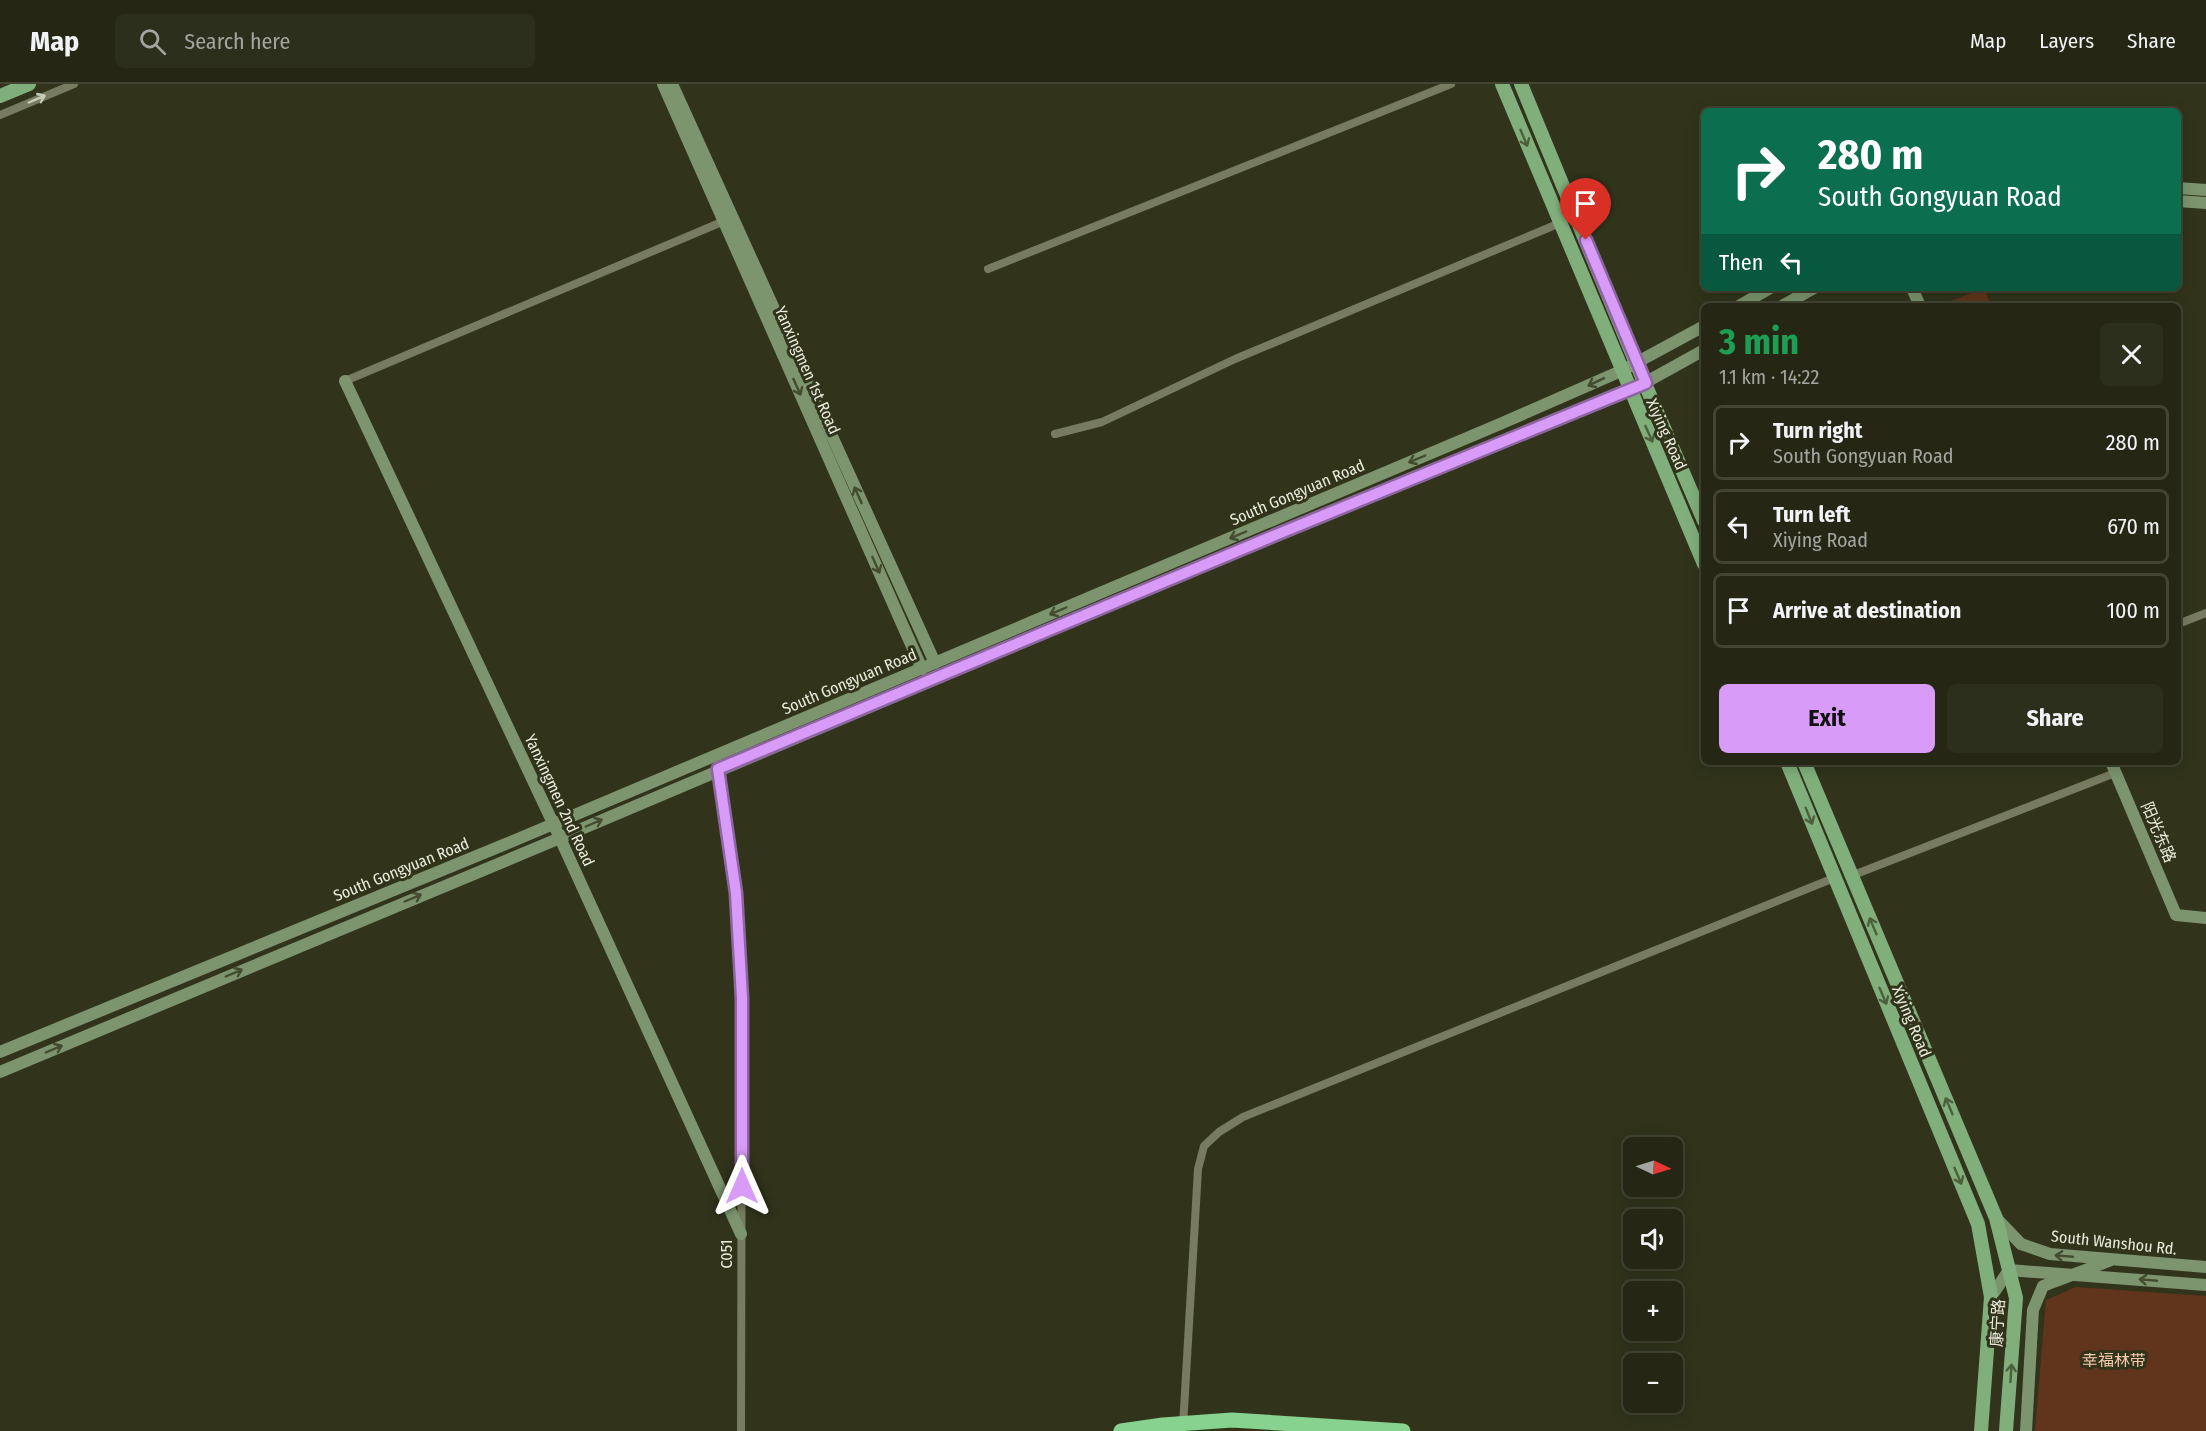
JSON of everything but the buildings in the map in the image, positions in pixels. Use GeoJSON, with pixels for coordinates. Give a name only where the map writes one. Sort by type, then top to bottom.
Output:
{"type":"FeatureCollection","features":[{"type":"Feature","properties":{"kind":"highway"},"geometry":{"type":"LineString","coordinates":[[1122,1431],[1163,1425],[1232,1420],[1403,1431]]}},
{"type":"Feature","properties":{"kind":"main road"},"geometry":{"type":"LineString","coordinates":[[0,96],[29,84]]}},
{"type":"Feature","properties":{"kind":"main road","name":"Yanxingmen 1st Road"},"geometry":{"type":"LineString","coordinates":[[663,84],[935,663]]}},
{"type":"Feature","properties":{"kind":"main road","name":"Yanxingmen 1st Road"},"geometry":{"type":"LineString","coordinates":[[672,84],[922,669]]}},
{"type":"Feature","properties":{"kind":"main road","name":"Xiying Road"},"geometry":{"type":"LineString","coordinates":[[1502,84],[1701,557]]}},
{"type":"Feature","properties":{"kind":"main road","name":"Xiying Road"},"geometry":{"type":"LineString","coordinates":[[1521,84],[1701,514]]}},
{"type":"Feature","properties":{"kind":"main road"},"geometry":{"type":"LineString","coordinates":[[2181,188],[2206,190]]}},
{"type":"Feature","properties":{"kind":"main road"},"geometry":{"type":"LineString","coordinates":[[2181,201],[2206,203]]}},
{"type":"Feature","properties":{"kind":"main road"},"geometry":{"type":"LineString","coordinates":[[1744,303],[1765,291]]}},
{"type":"Feature","properties":{"kind":"main road"},"geometry":{"type":"LineString","coordinates":[[1788,303],[1810,291]]}},
{"type":"Feature","properties":{"kind":"main road","name":"South Gongyuan Road"},"geometry":{"type":"LineString","coordinates":[[0,1052],[553,824],[1489,429],[1621,371],[1701,328]]}},
{"type":"Feature","properties":{"kind":"main road","name":"South Gongyuan Road"},"geometry":{"type":"LineString","coordinates":[[0,1072],[1278,534],[1630,391],[1701,352]]}},
{"type":"Feature","properties":{"kind":"main road","name":"Yanxingmen 2nd Road"},"geometry":{"type":"LineString","coordinates":[[345,381],[560,838],[741,1234]]}},
{"type":"Feature","properties":{"kind":"main road","name":"Xiying Road"},"geometry":{"type":"LineString","coordinates":[[1787,765],[1978,1224],[1992,1297],[1981,1431]]}},
{"type":"Feature","properties":{"kind":"main road","name":"Xiying Road"},"geometry":{"type":"LineString","coordinates":[[1805,765],[1996,1218]]}},
{"type":"Feature","properties":{"kind":"main road","name":"阳光东路"},"geometry":{"type":"LineString","coordinates":[[2113,767],[2176,915],[2206,918]]}},
{"type":"Feature","properties":{"kind":"main road","name":"South Wanshou Rd."},"geometry":{"type":"LineString","coordinates":[[1996,1218],[2021,1244],[2050,1254],[2206,1267]]}},
{"type":"Feature","properties":{"kind":"main road","name":"康宁路"},"geometry":{"type":"LineString","coordinates":[[1996,1218],[2016,1298],[2006,1431]]}},
{"type":"Feature","properties":{"kind":"main road"},"geometry":{"type":"LineString","coordinates":[[2026,1431],[2033,1310],[2043,1286],[2113,1259]]}},
{"type":"Feature","properties":{"kind":"main road"},"geometry":{"type":"LineString","coordinates":[[1992,1297],[2009,1270],[2206,1285]]}},
{"type":"Feature","properties":{"kind":"street"},"geometry":{"type":"LineString","coordinates":[[0,115],[74,84]]}},
{"type":"Feature","properties":{"kind":"street"},"geometry":{"type":"LineString","coordinates":[[988,269],[1451,84]]}},
{"type":"Feature","properties":{"kind":"street"},"geometry":{"type":"LineString","coordinates":[[345,381],[728,219]]}},
{"type":"Feature","properties":{"kind":"street"},"geometry":{"type":"LineString","coordinates":[[1055,434],[1102,422],[1235,358],[1560,223]]}},
{"type":"Feature","properties":{"kind":"street"},"geometry":{"type":"LineString","coordinates":[[2181,623],[2206,613]]}},
{"type":"Feature","properties":{"kind":"street","name":"C051"},"geometry":{"type":"LineString","coordinates":[[716,755],[736,893],[742,998],[741,1431]]}},
{"type":"Feature","properties":{"kind":"street"},"geometry":{"type":"LineString","coordinates":[[1851,876],[2113,767]]}},
{"type":"Feature","properties":{"kind":"street"},"geometry":{"type":"LineString","coordinates":[[1183,1431],[1198,1169],[1204,1146],[1219,1132],[1244,1117],[1834,878]]}},
{"type":"Feature","properties":{"kind":"green space"},"geometry":{"type":"Polygon","coordinates":[[[1976,291],[1985,291],[1990,303],[1946,303],[1976,291]]]}},
{"type":"Feature","properties":{"kind":"green space","name":"幸福林带"},"geometry":{"type":"Polygon","coordinates":[[[2076,1287],[2206,1296],[2206,1431],[2035,1431],[2046,1300],[2076,1287]]]}},
{"type":"Feature","properties":{"kind":"route"},"geometry":{"type":"LineString","coordinates":[[742,1186],[742,998],[736,893],[718,769],[1278,534],[1646,383],[1586,240]]}}]}
